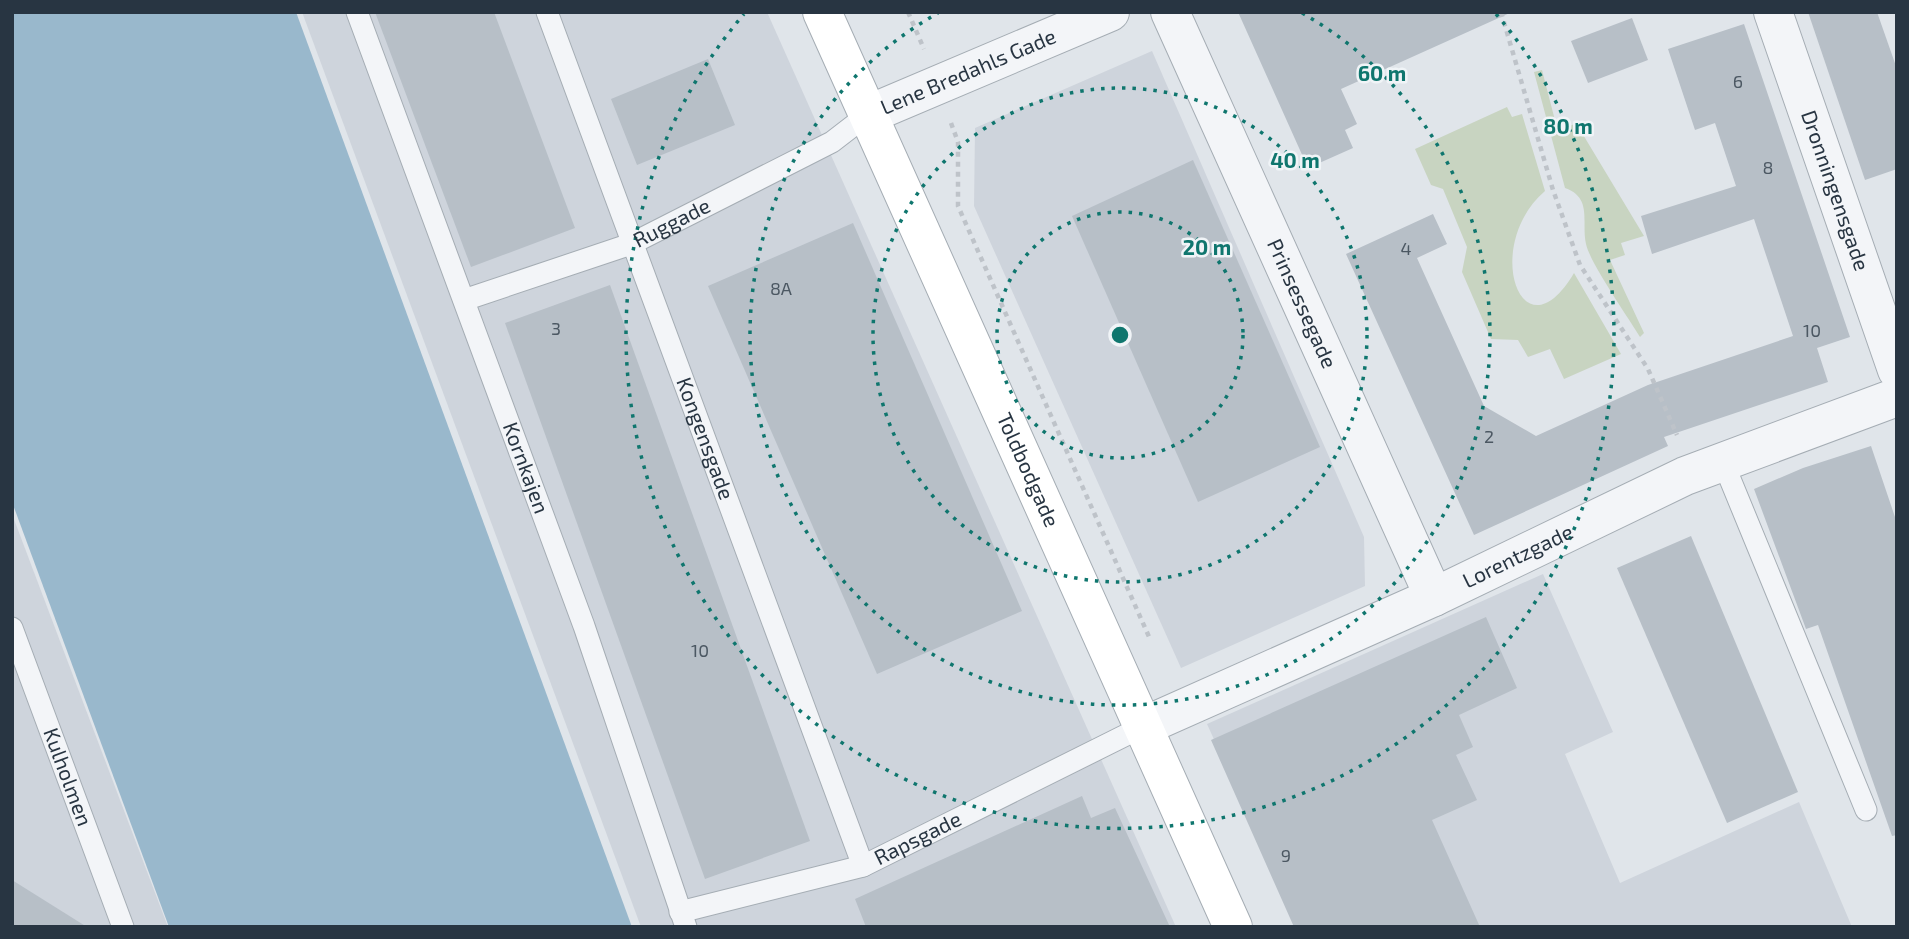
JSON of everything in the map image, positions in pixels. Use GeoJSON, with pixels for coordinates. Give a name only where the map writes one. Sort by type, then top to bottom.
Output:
{"type":"FeatureCollection","features":[{"type":"Feature","properties":{"kind":"street","name":"Toldbodgade"},"geometry":{"type":"LineString","coordinates":[[822,12],[1233,927]]}},
{"type":"Feature","properties":{"kind":"street","name":"Lene Bredahls Gade"},"geometry":{"type":"LineString","coordinates":[[867,116],[1110,12]]}},
{"type":"Feature","properties":{"kind":"street","name":"Prinsessegade"},"geometry":{"type":"LineString","coordinates":[[1170,12],[1434,597]]}},
{"type":"Feature","properties":{"kind":"street","name":"Dronningensgade"},"geometry":{"type":"LineString","coordinates":[[1773,12],[1897,370]]}},
{"type":"Feature","properties":{"kind":"street","name":"Lorentzgade"},"geometry":{"type":"LineString","coordinates":[[1142,727],[1434,597],[1708,467],[1897,397]]}},
{"type":"Feature","properties":{"kind":"lane","name":"Kornkajen"},"geometry":{"type":"LineString","coordinates":[[357,12],[584,626],[683,919]]}},
{"type":"Feature","properties":{"kind":"lane","name":"Kongensgade"},"geometry":{"type":"LineString","coordinates":[[547,12],[863,866]]}},
{"type":"Feature","properties":{"kind":"lane","name":"Ruggade"},"geometry":{"type":"LineString","coordinates":[[464,300],[631,244],[832,142],[867,116]]}},
{"type":"Feature","properties":{"kind":"lane"},"geometry":{"type":"LineString","coordinates":[[1708,467],[1866,810]]}},
{"type":"Feature","properties":{"kind":"lane","name":"Kulholmen"},"geometry":{"type":"LineString","coordinates":[[12,628],[123,927]]}},
{"type":"Feature","properties":{"kind":"lane","name":"Rapsgade"},"geometry":{"type":"LineString","coordinates":[[683,919],[863,866],[1142,727]]}},
{"type":"Feature","properties":{"kind":"path"},"geometry":{"type":"LineString","coordinates":[[908,12],[958,142],[958,206],[1150,634],[1149,648]]}},
{"type":"Feature","properties":{"kind":"path"},"geometry":{"type":"LineString","coordinates":[[1502,12],[1553,190],[1580,265],[1708,467]]}},
{"type":"Feature","properties":{"kind":"shaded area"},"geometry":{"type":"Polygon","coordinates":[[[302,12],[767,12],[1176,927],[641,927],[302,12]]]}},
{"type":"Feature","properties":{"kind":"shaded area"},"geometry":{"type":"Polygon","coordinates":[[[1152,51],[1364,537],[1365,586],[1181,668],[974,206],[975,128],[1152,51]]]}},
{"type":"Feature","properties":{"kind":"shaded area"},"geometry":{"type":"Polygon","coordinates":[[[12,514],[168,927],[12,927],[12,514]]]}},
{"type":"Feature","properties":{"kind":"shaded area"},"geometry":{"type":"Polygon","coordinates":[[[1543,574],[1613,732],[1565,754],[1620,883],[1799,802],[1852,927],[1299,927],[1207,724],[1543,574]]]}},
{"type":"Feature","properties":{"kind":"green space"},"geometry":{"type":"Polygon","coordinates":[[[1542,70],[1558,132],[1576,123],[1644,236],[1621,243],[1625,255],[1610,260],[1644,333],[1640,337],[1589,253],[1583,204],[1574,192],[1565,188],[1534,72],[1542,70]]]}},
{"type":"Feature","properties":{"kind":"green space"},"geometry":{"type":"Polygon","coordinates":[[[1507,107],[1512,117],[1522,114],[1545,191],[1526,214],[1515,239],[1512,264],[1516,286],[1525,300],[1539,305],[1555,297],[1574,273],[1621,354],[1564,379],[1550,349],[1528,357],[1518,340],[1491,339],[1462,272],[1467,247],[1443,189],[1431,185],[1415,149],[1507,107]]]}},
{"type":"Feature","properties":{"kind":"water"},"geometry":{"type":"Polygon","coordinates":[[[12,12],[296,12],[632,927],[169,927],[12,502],[12,12]]]}},
{"type":"Feature","properties":{"kind":"building"},"geometry":{"type":"Polygon","coordinates":[[[375,12],[494,12],[575,228],[471,267],[375,12]]]}},
{"type":"Feature","properties":{"kind":"building"},"geometry":{"type":"Polygon","coordinates":[[[1238,12],[1512,12],[1341,89],[1357,124],[1345,130],[1353,148],[1308,168],[1238,12]]]}},
{"type":"Feature","properties":{"kind":"building"},"geometry":{"type":"Polygon","coordinates":[[[1808,12],[1877,12],[1897,69],[1897,169],[1865,180],[1808,12]]]}},
{"type":"Feature","properties":{"kind":"building"},"geometry":{"type":"Polygon","coordinates":[[[1632,18],[1648,60],[1588,83],[1571,41],[1632,18]]]}},
{"type":"Feature","properties":{"kind":"building"},"geometry":{"type":"Polygon","coordinates":[[[1744,24],[1850,337],[1817,348],[1828,382],[1664,437],[1668,446],[1474,535],[1346,254],[1433,214],[1447,244],[1417,258],[1484,406],[1536,436],[1648,385],[1793,336],[1754,219],[1652,254],[1641,216],[1736,186],[1715,123],[1695,130],[1668,49],[1744,24]]]}},
{"type":"Feature","properties":{"kind":"building"},"geometry":{"type":"Polygon","coordinates":[[[708,59],[735,125],[637,165],[611,99],[708,59]]]}},
{"type":"Feature","properties":{"kind":"building"},"geometry":{"type":"Polygon","coordinates":[[[1193,160],[1320,447],[1198,502],[1072,216],[1193,160]]]}},
{"type":"Feature","properties":{"kind":"building"},"geometry":{"type":"Polygon","coordinates":[[[853,223],[1022,611],[877,674],[708,286],[853,223]]]}},
{"type":"Feature","properties":{"kind":"building"},"geometry":{"type":"Polygon","coordinates":[[[610,285],[810,841],[705,879],[505,323],[610,285]]]}},
{"type":"Feature","properties":{"kind":"building"},"geometry":{"type":"Polygon","coordinates":[[[1871,446],[1897,523],[1897,835],[1892,836],[1818,625],[1806,629],[1754,489],[1803,468],[1871,446]]]}},
{"type":"Feature","properties":{"kind":"building"},"geometry":{"type":"Polygon","coordinates":[[[1691,536],[1798,792],[1727,823],[1617,568],[1691,536]]]}},
{"type":"Feature","properties":{"kind":"building"},"geometry":{"type":"Polygon","coordinates":[[[1486,617],[1517,688],[1459,715],[1473,747],[1456,755],[1477,800],[1432,820],[1480,927],[1294,927],[1211,740],[1486,617]]]}},
{"type":"Feature","properties":{"kind":"building"},"geometry":{"type":"Polygon","coordinates":[[[1082,796],[1091,818],[1115,808],[1170,927],[866,927],[855,899],[1082,796]]]}},
{"type":"Feature","properties":{"kind":"building"},"geometry":{"type":"Polygon","coordinates":[[[12,880],[87,927],[12,927],[12,880]]]}}]}
